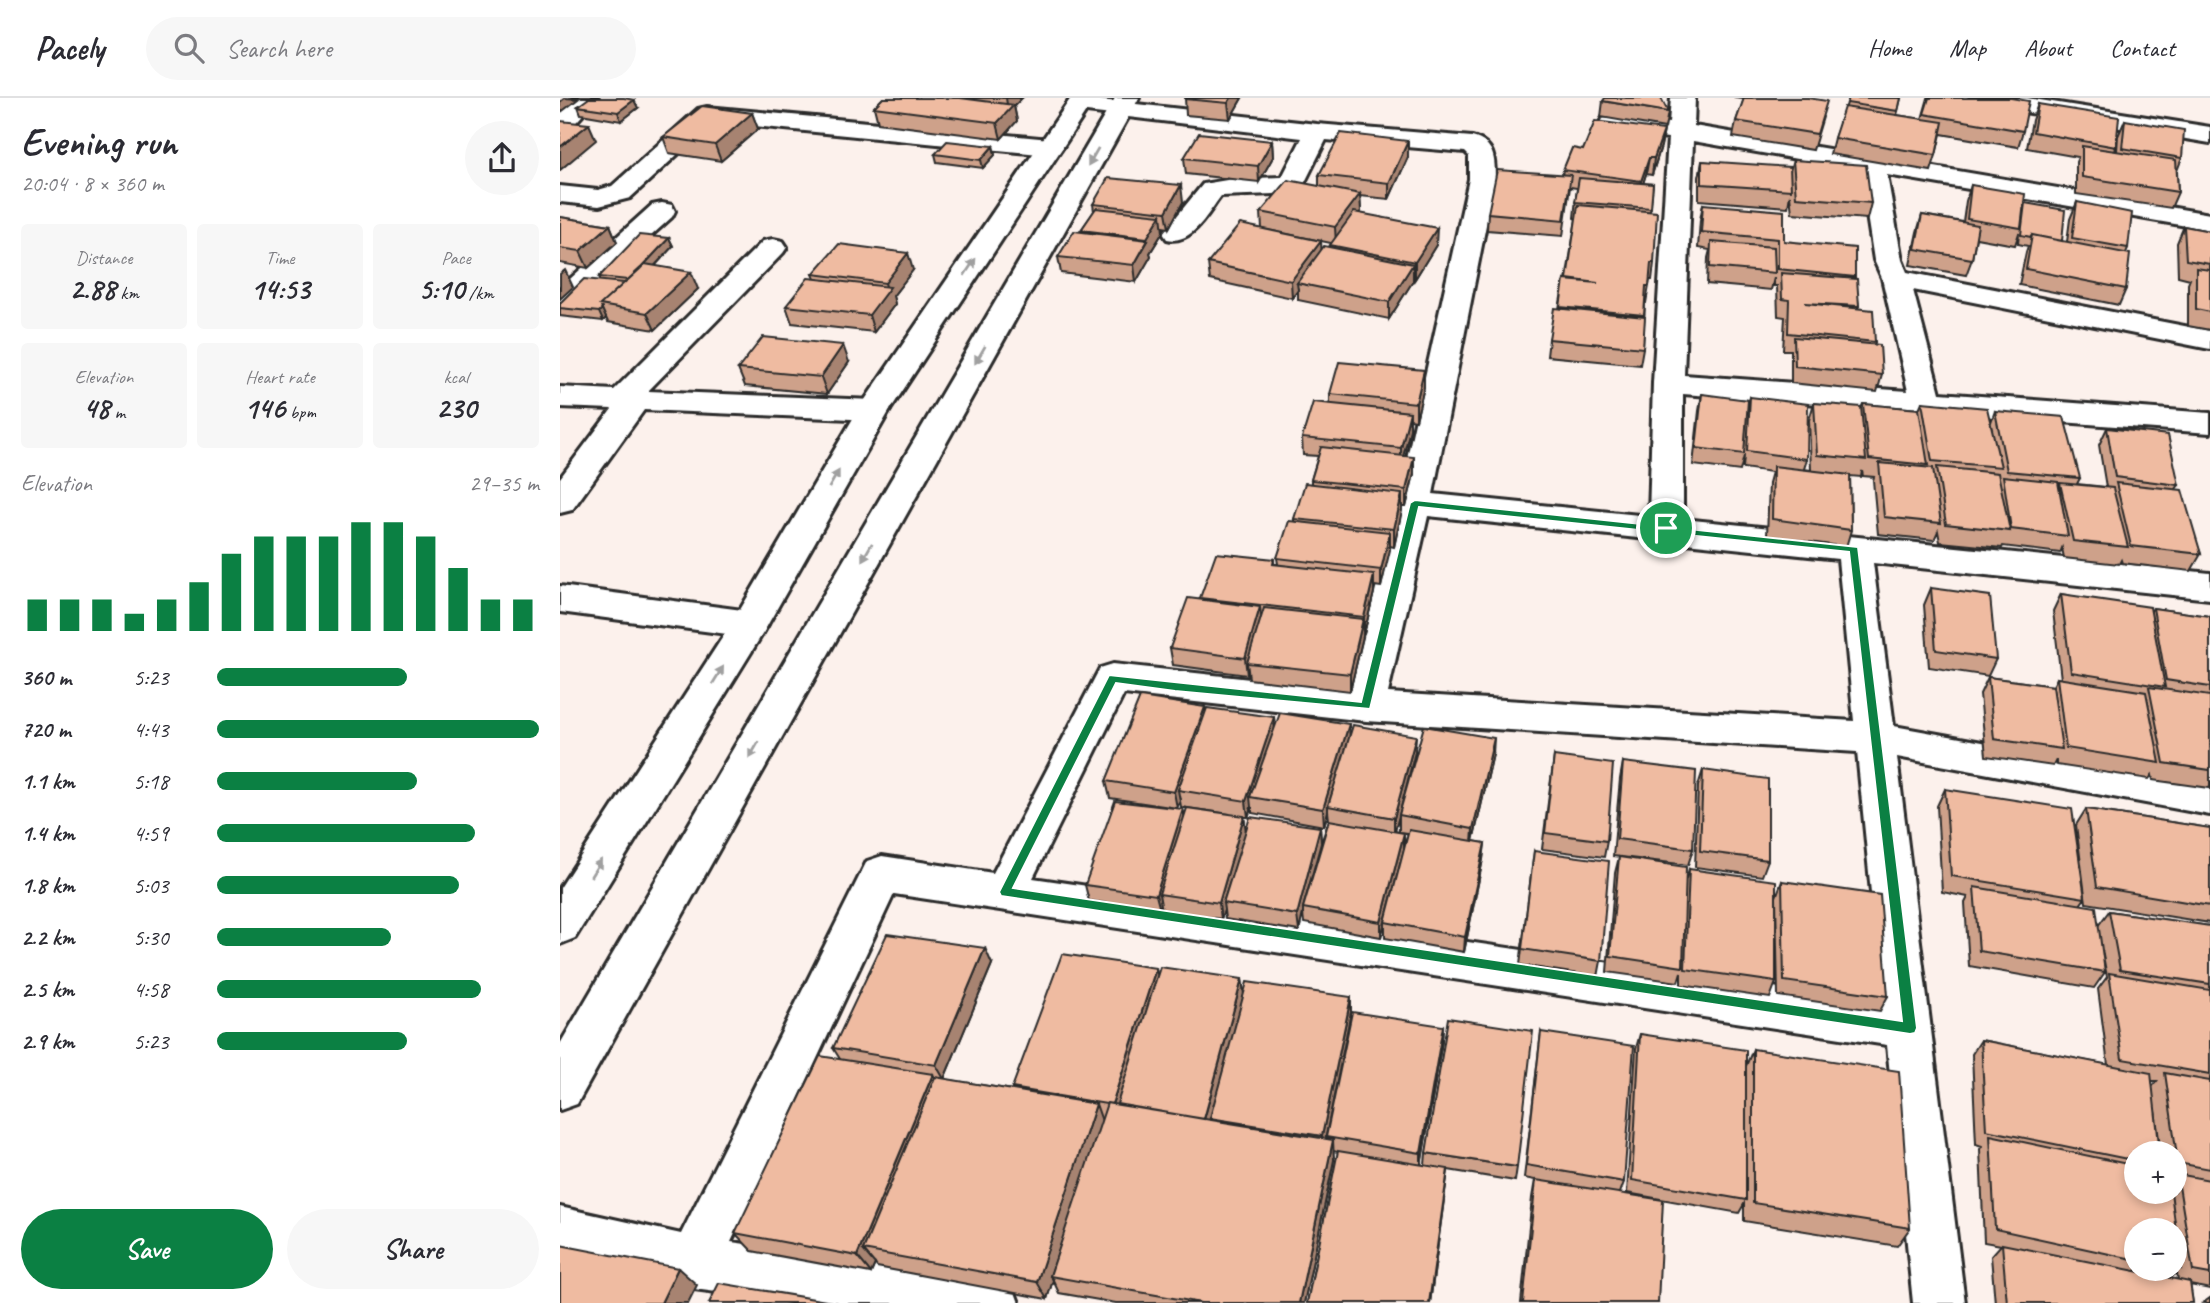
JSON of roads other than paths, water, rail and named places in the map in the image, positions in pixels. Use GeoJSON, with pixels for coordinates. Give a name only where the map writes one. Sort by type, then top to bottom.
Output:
{"type":"FeatureCollection","features":[{"type":"Feature","properties":{"kind":"street"},"geometry":{"type":"LineString","coordinates":[[560,125],[586,98]]}},
{"type":"Feature","properties":{"kind":"street"},"geometry":{"type":"LineString","coordinates":[[1666,528],[1668,383],[1683,132],[1682,98]]}},
{"type":"Feature","properties":{"kind":"street"},"geometry":{"type":"LineString","coordinates":[[1982,98],[2210,135]]}},
{"type":"Feature","properties":{"kind":"street"},"geometry":{"type":"LineString","coordinates":[[560,925],[750,624],[874,410],[1081,101],[1124,103],[1317,132],[1472,145],[1482,154],[1482,179],[1415,503],[1366,706]]}},
{"type":"Feature","properties":{"kind":"street"},"geometry":{"type":"LineString","coordinates":[[560,1088],[1124,103]]}},
{"type":"Feature","properties":{"kind":"street"},"geometry":{"type":"LineString","coordinates":[[560,194],[599,198],[621,191],[715,106],[1051,148]]}},
{"type":"Feature","properties":{"kind":"street"},"geometry":{"type":"LineString","coordinates":[[1602,123],[1683,132],[2210,222]]}},
{"type":"Feature","properties":{"kind":"street"},"geometry":{"type":"LineString","coordinates":[[1177,233],[1213,190],[1234,186],[1277,186],[1293,182],[1317,132]]}},
{"type":"Feature","properties":{"kind":"street"},"geometry":{"type":"LineString","coordinates":[[1872,164],[1888,260],[1896,278],[1926,402]]}},
{"type":"Feature","properties":{"kind":"street"},"geometry":{"type":"LineString","coordinates":[[560,303],[662,211]]}},
{"type":"Feature","properties":{"kind":"street"},"geometry":{"type":"LineString","coordinates":[[560,502],[629,400],[773,247]]}},
{"type":"Feature","properties":{"kind":"street"},"geometry":{"type":"LineString","coordinates":[[560,270],[592,275]]}},
{"type":"Feature","properties":{"kind":"street"},"geometry":{"type":"LineString","coordinates":[[1896,278],[2210,340]]}},
{"type":"Feature","properties":{"kind":"street"},"geometry":{"type":"LineString","coordinates":[[1668,383],[2210,423]]}},
{"type":"Feature","properties":{"kind":"street"},"geometry":{"type":"LineString","coordinates":[[560,397],[874,410]]}},
{"type":"Feature","properties":{"kind":"street"},"geometry":{"type":"LineString","coordinates":[[1415,503],[2210,586]]}},
{"type":"Feature","properties":{"kind":"street"},"geometry":{"type":"LineString","coordinates":[[1854,549],[1939,1303]]}},
{"type":"Feature","properties":{"kind":"street"},"geometry":{"type":"LineString","coordinates":[[560,599],[750,624]]}},
{"type":"Feature","properties":{"kind":"street"},"geometry":{"type":"LineString","coordinates":[[1005,892],[1113,678],[1175,687],[1366,706],[1875,738],[2210,799]]}},
{"type":"Feature","properties":{"kind":"street"},"geometry":{"type":"LineString","coordinates":[[694,1263],[882,874],[1910,1028]]}},
{"type":"Feature","properties":{"kind":"street"},"geometry":{"type":"LineString","coordinates":[[560,1233],[694,1263],[993,1303]]}}]}
